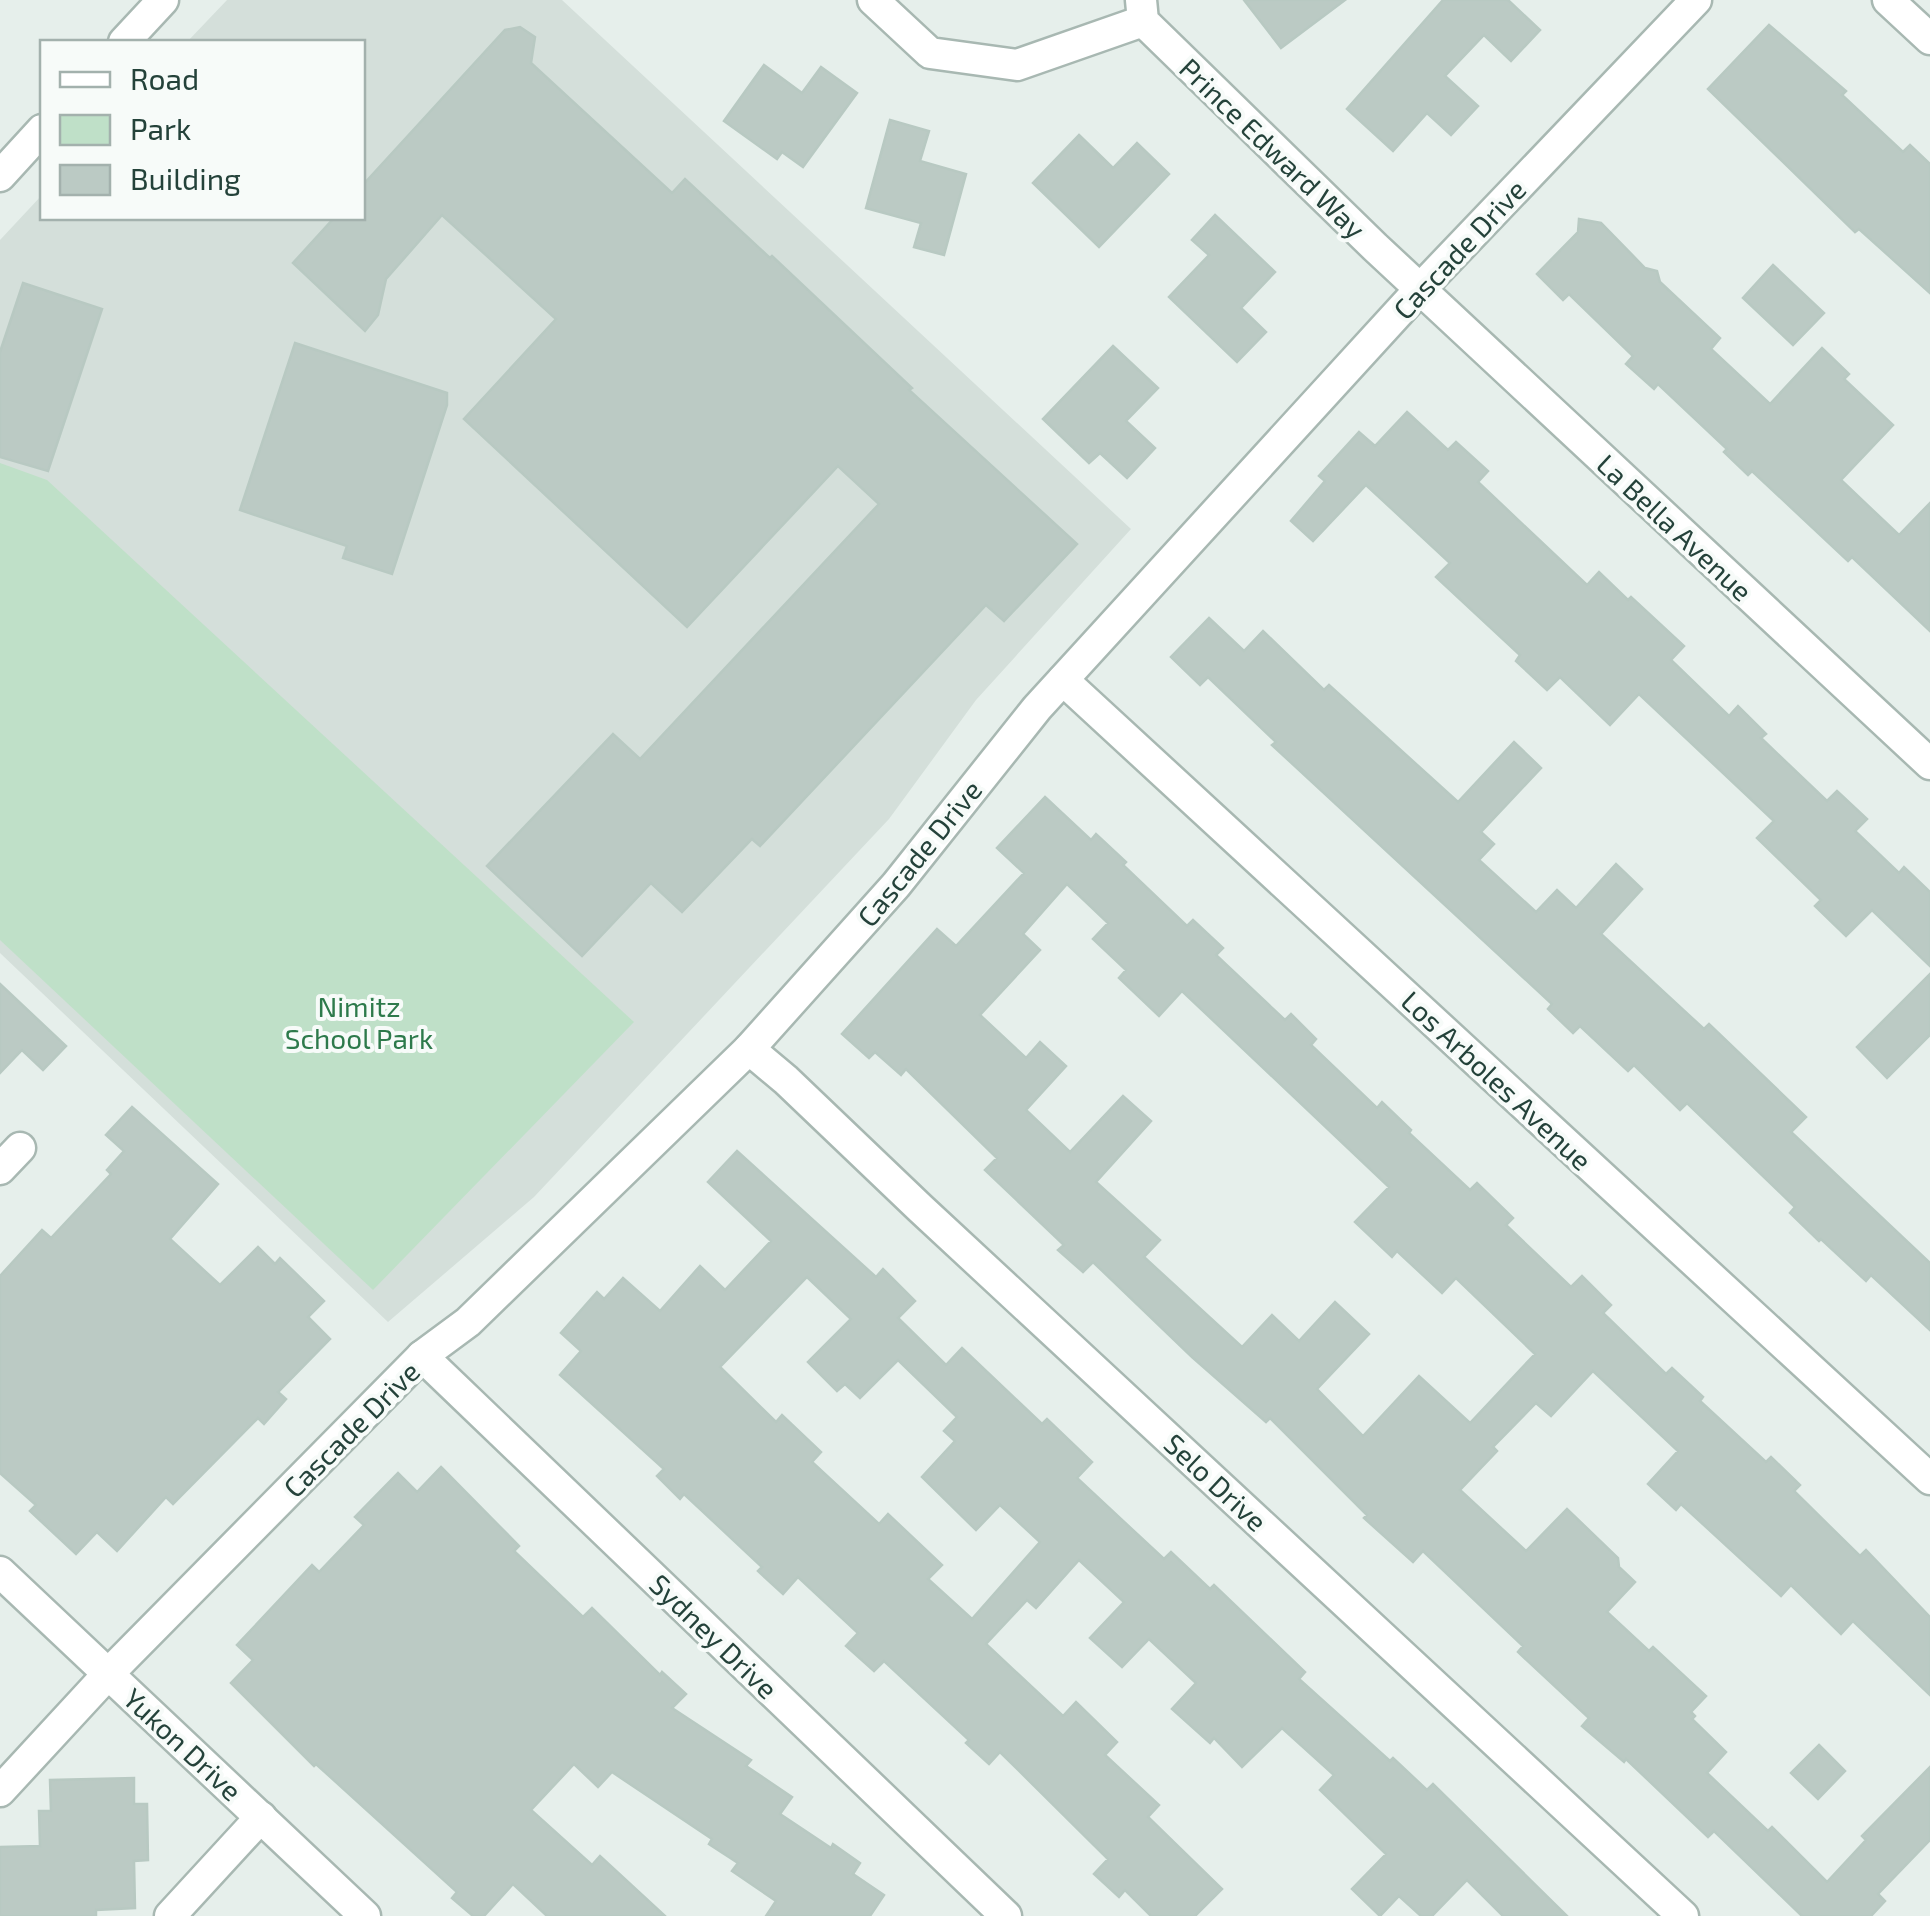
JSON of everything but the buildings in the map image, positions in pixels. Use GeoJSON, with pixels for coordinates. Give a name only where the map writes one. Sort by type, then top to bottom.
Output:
{"type":"FeatureCollection","features":[{"type":"Feature","properties":{"kind":"street"},"geometry":{"type":"LineString","coordinates":[[126,40],[163,0]]}},
{"type":"Feature","properties":{"kind":"street"},"geometry":{"type":"LineString","coordinates":[[873,0],[930,53],[1017,65],[1142,11]]}},
{"type":"Feature","properties":{"kind":"street","name":"Cascade Drive"},"geometry":{"type":"LineString","coordinates":[[0,1791],[109,1673],[422,1356],[468,1322],[748,1049],[896,885],[1063,680],[1420,289],[1696,0]]}},
{"type":"Feature","properties":{"kind":"street"},"geometry":{"type":"LineString","coordinates":[[1888,0],[1930,39]]}},
{"type":"Feature","properties":{"kind":"street","name":"Prince Edward Way"},"geometry":{"type":"LineString","coordinates":[[1142,11],[1420,289]]}},
{"type":"Feature","properties":{"kind":"street"},"geometry":{"type":"LineString","coordinates":[[0,176],[40,132]]}},
{"type":"Feature","properties":{"kind":"street","name":"La Bella Avenue"},"geometry":{"type":"LineString","coordinates":[[1420,289],[1930,764]]}},
{"type":"Feature","properties":{"kind":"street","name":"Los Arboles Avenue"},"geometry":{"type":"LineString","coordinates":[[1063,680],[1930,1480]]}},
{"type":"Feature","properties":{"kind":"street","name":"Selo Drive"},"geometry":{"type":"LineString","coordinates":[[748,1049],[786,1080],[1683,1916]]}},
{"type":"Feature","properties":{"kind":"street","name":"Sydney Drive"},"geometry":{"type":"LineString","coordinates":[[422,1356],[1006,1916]]}},
{"type":"Feature","properties":{"kind":"street","name":"Yukon Drive"},"geometry":{"type":"LineString","coordinates":[[0,1572],[365,1916]]}},
{"type":"Feature","properties":{"kind":"street"},"geometry":{"type":"LineString","coordinates":[[170,1916],[261,1817]]}},
{"type":"Feature","properties":{"kind":"shaded area"},"geometry":{"type":"Polygon","coordinates":[[[227,0],[562,0],[1131,529],[976,700],[889,819],[534,1197],[388,1322],[0,953],[0,240],[40,197],[40,220],[365,220],[365,40],[189,40],[227,0]]]}},
{"type":"Feature","properties":{"kind":"green space","name":"Nimitz School Park"},"geometry":{"type":"Polygon","coordinates":[[[0,463],[47,480],[634,1022],[373,1290],[0,940],[0,463]]]}}]}
